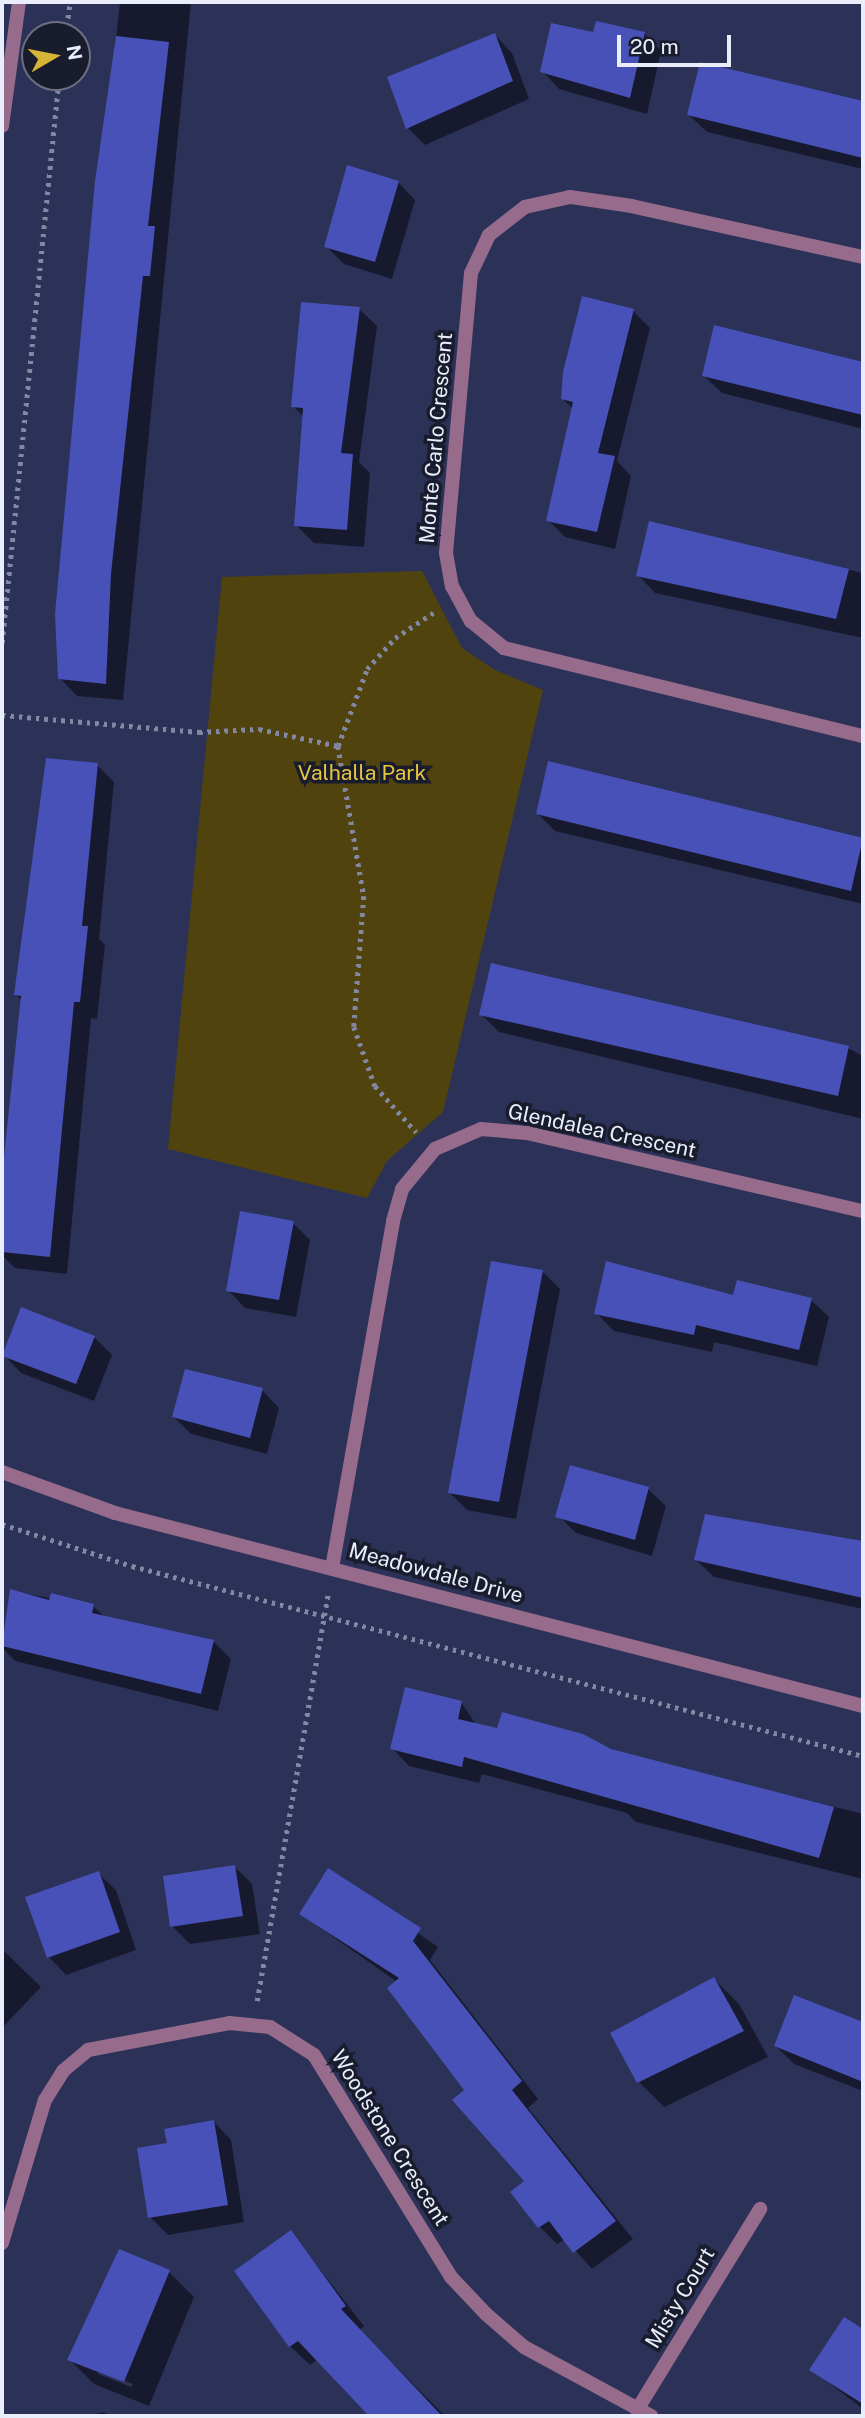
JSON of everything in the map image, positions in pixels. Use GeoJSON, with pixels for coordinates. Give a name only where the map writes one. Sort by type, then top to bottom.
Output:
{"type":"FeatureCollection","features":[{"type":"Feature","properties":{"kind":"street"},"geometry":{"type":"LineString","coordinates":[[2,126],[19,2]]}},
{"type":"Feature","properties":{"kind":"street","name":"Monte Carlo Crescent"},"geometry":{"type":"LineString","coordinates":[[863,257],[570,197],[525,207],[489,235],[471,273],[446,553],[458,599],[471,621],[504,648],[557,666],[863,736]]}},
{"type":"Feature","properties":{"kind":"street","name":"Glendalea Crescent"},"geometry":{"type":"LineString","coordinates":[[331,1568],[393,1222],[402,1189],[435,1149],[481,1129],[527,1132],[863,1211]]}},
{"type":"Feature","properties":{"kind":"street","name":"Meadowdale Drive"},"geometry":{"type":"LineString","coordinates":[[2,1472],[115,1513],[863,1706]]}},
{"type":"Feature","properties":{"kind":"street","name":"Woodstone Crescent"},"geometry":{"type":"LineString","coordinates":[[2,2242],[45,2100],[63,2071],[88,2050],[113,2041],[253,2023],[286,2034],[314,2055],[451,2277],[486,2314],[524,2347],[651,2416]]}},
{"type":"Feature","properties":{"kind":"street","name":"Misty Court"},"geometry":{"type":"LineString","coordinates":[[637,2410],[760,2209]]}},
{"type":"Feature","properties":{"kind":"path"},"geometry":{"type":"LineString","coordinates":[[67,21],[70,2]]}},
{"type":"Feature","properties":{"kind":"path"},"geometry":{"type":"LineString","coordinates":[[2,643],[58,91]]}},
{"type":"Feature","properties":{"kind":"path"},"geometry":{"type":"LineString","coordinates":[[435,1149],[374,1086],[360,1056],[354,988],[364,896],[338,746],[367,669],[415,622],[458,599]]}},
{"type":"Feature","properties":{"kind":"path"},"geometry":{"type":"LineString","coordinates":[[2,715],[199,732],[259,729],[338,746]]}},
{"type":"Feature","properties":{"kind":"path"},"geometry":{"type":"LineString","coordinates":[[2,1524],[325,1617],[863,1756]]}},
{"type":"Feature","properties":{"kind":"path"},"geometry":{"type":"LineString","coordinates":[[253,2023],[325,1617],[331,1568]]}},
{"type":"Feature","properties":{"kind":"green space","name":"Valhalla Park"},"geometry":{"type":"Polygon","coordinates":[[[422,571],[462,648],[495,670],[543,690],[443,1112],[387,1161],[367,1198],[168,1149],[222,577],[422,571]]]}},
{"type":"Feature","properties":{"kind":"building"},"geometry":{"type":"Polygon","coordinates":[[[596,21],[645,32],[630,98],[540,72],[551,23],[593,32],[596,21]]]}},
{"type":"Feature","properties":{"kind":"building"},"geometry":{"type":"Polygon","coordinates":[[[495,33],[513,81],[406,129],[387,77],[495,33]]]}},
{"type":"Feature","properties":{"kind":"building"},"geometry":{"type":"Polygon","coordinates":[[[116,36],[169,42],[148,226],[155,226],[150,276],[143,276],[111,574],[106,684],[58,679],[55,614],[95,181],[116,36]]]}},
{"type":"Feature","properties":{"kind":"building"},"geometry":{"type":"Polygon","coordinates":[[[700,62],[863,101],[863,158],[687,115],[700,62]]]}},
{"type":"Feature","properties":{"kind":"building"},"geometry":{"type":"Polygon","coordinates":[[[347,165],[399,181],[375,262],[324,247],[347,165]]]}},
{"type":"Feature","properties":{"kind":"building"},"geometry":{"type":"Polygon","coordinates":[[[582,296],[634,309],[598,453],[615,456],[597,532],[546,521],[573,402],[561,399],[563,372],[582,296]]]}},
{"type":"Feature","properties":{"kind":"building"},"geometry":{"type":"Polygon","coordinates":[[[301,302],[360,307],[341,453],[353,454],[347,530],[294,526],[303,408],[291,407],[301,302]]]}},
{"type":"Feature","properties":{"kind":"building"},"geometry":{"type":"Polygon","coordinates":[[[714,325],[863,362],[863,415],[702,376],[714,325]]]}},
{"type":"Feature","properties":{"kind":"building"},"geometry":{"type":"Polygon","coordinates":[[[649,521],[849,569],[836,619],[636,576],[649,521]]]}},
{"type":"Feature","properties":{"kind":"building"},"geometry":{"type":"Polygon","coordinates":[[[46,758],[98,763],[82,926],[88,926],[80,1002],[74,1002],[50,1257],[2,1252],[2,1175],[21,996],[14,995],[46,758]]]}},
{"type":"Feature","properties":{"kind":"building"},"geometry":{"type":"Polygon","coordinates":[[[548,761],[863,838],[851,891],[536,814],[548,761]]]}},
{"type":"Feature","properties":{"kind":"building"},"geometry":{"type":"Polygon","coordinates":[[[491,963],[849,1046],[838,1096],[479,1015],[491,963]]]}},
{"type":"Feature","properties":{"kind":"building"},"geometry":{"type":"Polygon","coordinates":[[[240,1211],[294,1221],[279,1300],[226,1291],[240,1211]]]}},
{"type":"Feature","properties":{"kind":"building"},"geometry":{"type":"Polygon","coordinates":[[[491,1261],[543,1270],[499,1502],[448,1493],[491,1261]]]}},
{"type":"Feature","properties":{"kind":"building"},"geometry":{"type":"Polygon","coordinates":[[[606,1261],[733,1295],[737,1280],[812,1298],[799,1350],[696,1325],[694,1335],[594,1314],[606,1261]]]}},
{"type":"Feature","properties":{"kind":"building"},"geometry":{"type":"Polygon","coordinates":[[[21,1307],[95,1336],[76,1384],[2,1356],[21,1307]]]}},
{"type":"Feature","properties":{"kind":"building"},"geometry":{"type":"Polygon","coordinates":[[[185,1369],[263,1388],[250,1438],[172,1417],[185,1369]]]}},
{"type":"Feature","properties":{"kind":"building"},"geometry":{"type":"Polygon","coordinates":[[[570,1465],[649,1487],[635,1540],[555,1517],[570,1465]]]}},
{"type":"Feature","properties":{"kind":"building"},"geometry":{"type":"Polygon","coordinates":[[[705,1514],[863,1541],[863,1598],[694,1560],[705,1514]]]}},
{"type":"Feature","properties":{"kind":"building"},"geometry":{"type":"Polygon","coordinates":[[[10,1589],[49,1600],[51,1593],[94,1604],[92,1613],[214,1640],[201,1694],[2,1646],[10,1589]]]}},
{"type":"Feature","properties":{"kind":"building"},"geometry":{"type":"Polygon","coordinates":[[[405,1687],[462,1701],[458,1719],[497,1728],[502,1712],[583,1734],[611,1749],[834,1807],[819,1858],[464,1757],[462,1767],[390,1749],[405,1687]]]}},
{"type":"Feature","properties":{"kind":"building"},"geometry":{"type":"Polygon","coordinates":[[[235,1865],[243,1916],[170,1927],[163,1876],[235,1865]]]}},
{"type":"Feature","properties":{"kind":"building"},"geometry":{"type":"Polygon","coordinates":[[[328,1868],[421,1928],[413,1941],[522,2081],[512,2090],[616,2221],[573,2253],[549,2221],[538,2228],[510,2192],[524,2181],[452,2100],[464,2090],[387,1988],[399,1978],[299,1914],[328,1868]]]}},
{"type":"Feature","properties":{"kind":"building"},"geometry":{"type":"Polygon","coordinates":[[[99,1871],[120,1932],[47,1958],[25,1897],[99,1871]]]}},
{"type":"Feature","properties":{"kind":"building"},"geometry":{"type":"Polygon","coordinates":[[[714,1977],[744,2031],[637,2083],[610,2033],[714,1977]]]}},
{"type":"Feature","properties":{"kind":"building"},"geometry":{"type":"Polygon","coordinates":[[[794,1995],[863,2022],[863,2082],[774,2046],[794,1995]]]}},
{"type":"Feature","properties":{"kind":"building"},"geometry":{"type":"Polygon","coordinates":[[[214,2120],[228,2205],[148,2218],[137,2148],[167,2143],[164,2129],[214,2120]]]}},
{"type":"Feature","properties":{"kind":"building"},"geometry":{"type":"Polygon","coordinates":[[[291,2230],[346,2306],[341,2309],[442,2416],[369,2416],[298,2341],[289,2347],[234,2271],[291,2230]]]}},
{"type":"Feature","properties":{"kind":"building"},"geometry":{"type":"Polygon","coordinates":[[[119,2249],[170,2270],[124,2382],[67,2360],[119,2249]]]}},
{"type":"Feature","properties":{"kind":"building"},"geometry":{"type":"Polygon","coordinates":[[[844,2317],[863,2329],[863,2404],[809,2370],[844,2317]]]}}]}
